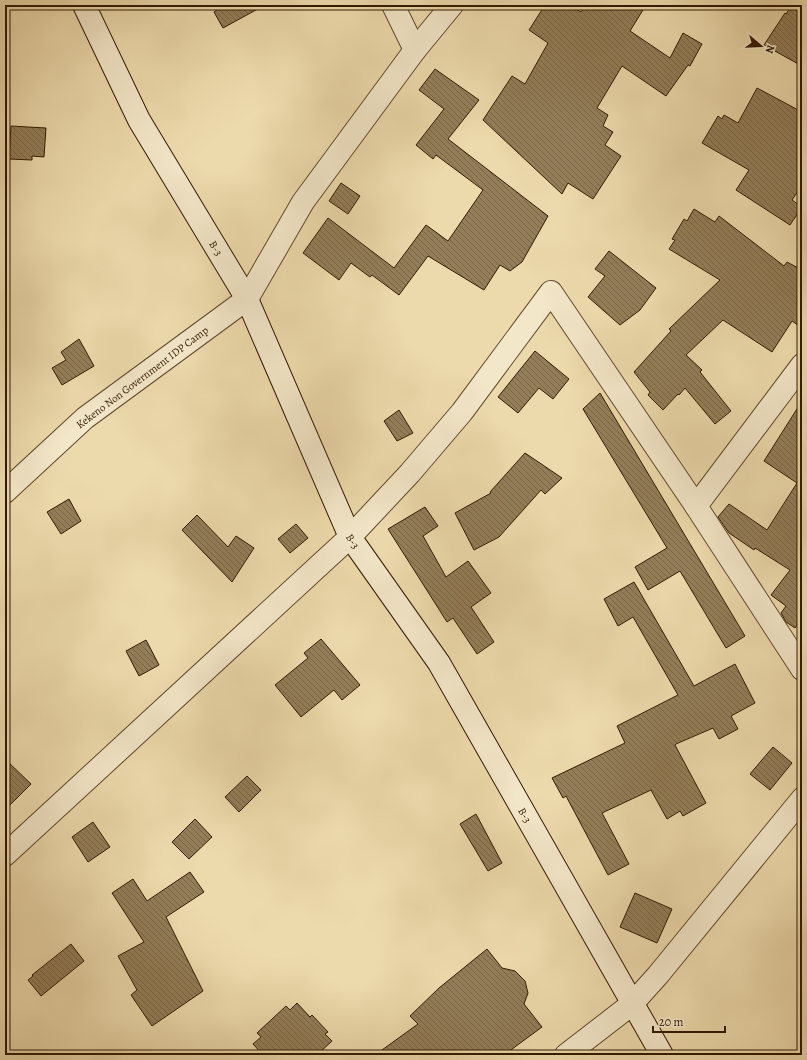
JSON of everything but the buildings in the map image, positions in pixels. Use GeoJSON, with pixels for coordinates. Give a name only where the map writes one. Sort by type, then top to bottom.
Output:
{"type":"FeatureCollection","features":[{"type":"Feature","properties":{"kind":"street","name":"B-3"},"geometry":{"type":"LineString","coordinates":[[84,5],[139,120],[247,299],[350,538],[439,663],[662,1055]]}},
{"type":"Feature","properties":{"kind":"street"},"geometry":{"type":"LineString","coordinates":[[393,5],[415,50]]}},
{"type":"Feature","properties":{"kind":"street"},"geometry":{"type":"LineString","coordinates":[[247,299],[303,202],[415,50],[452,5]]}},
{"type":"Feature","properties":{"kind":"street"},"geometry":{"type":"LineString","coordinates":[[5,855],[350,538],[410,473],[462,412],[552,292],[696,506],[802,669]]}},
{"type":"Feature","properties":{"kind":"street","name":"Kekeno Non Government IDP Camp"},"geometry":{"type":"LineString","coordinates":[[5,492],[85,418],[247,299]]}},
{"type":"Feature","properties":{"kind":"street"},"geometry":{"type":"LineString","coordinates":[[696,506],[802,365]]}},
{"type":"Feature","properties":{"kind":"street"},"geometry":{"type":"LineString","coordinates":[[566,1055],[632,1004],[658,975],[802,799]]}}]}
